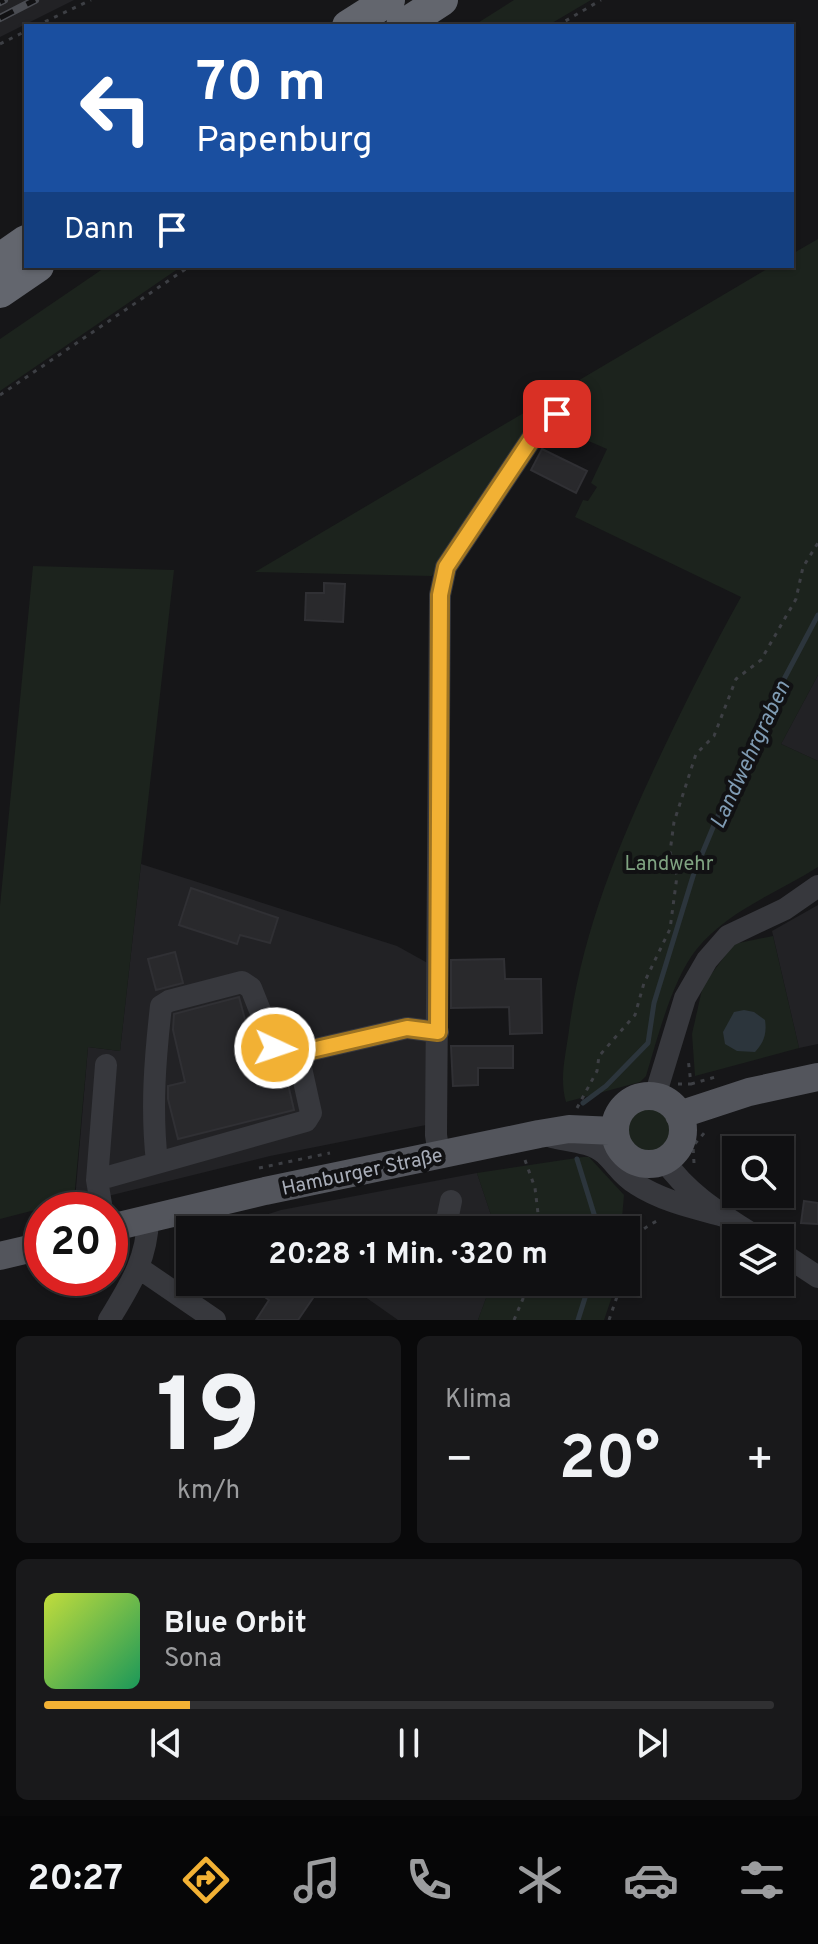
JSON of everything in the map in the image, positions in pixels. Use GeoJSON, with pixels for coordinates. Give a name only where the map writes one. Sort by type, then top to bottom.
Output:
{"type":"FeatureCollection","features":[{"type":"Feature","properties":{"kind":"highway"},"geometry":{"type":"LineString","coordinates":[[351,24],[389,0]]}},
{"type":"Feature","properties":{"kind":"highway"},"geometry":{"type":"LineString","coordinates":[[405,24],[442,0]]}},
{"type":"Feature","properties":{"kind":"highway"},"geometry":{"type":"LineString","coordinates":[[0,259],[24,242]]}},
{"type":"Feature","properties":{"kind":"highway"},"geometry":{"type":"LineString","coordinates":[[0,292],[35,268]]}},
{"type":"Feature","properties":{"kind":"main road"},"geometry":{"type":"LineString","coordinates":[[679,1115],[749,1092],[818,1077]]}},
{"type":"Feature","properties":{"kind":"main road"},"geometry":{"type":"LineString","coordinates":[[657,1092],[679,1115],[682,1135],[672,1154],[664,1160],[642,1163],[623,1152],[612,1120],[633,1100],[657,1092]]}},
{"type":"Feature","properties":{"kind":"main road","name":"Hamburger Straße"},"geometry":{"type":"LineString","coordinates":[[128,1224],[265,1191],[612,1120]]}},
{"type":"Feature","properties":{"kind":"main road"},"geometry":{"type":"LineString","coordinates":[[0,1256],[24,1250]]}},
{"type":"Feature","properties":{"kind":"street"},"geometry":{"type":"LineString","coordinates":[[439,1155],[436,1135],[440,595],[446,567],[532,438],[557,414]]}},
{"type":"Feature","properties":{"kind":"street"},"geometry":{"type":"LineString","coordinates":[[657,1092],[685,998],[707,960],[728,936],[785,909],[818,886]]}},
{"type":"Feature","properties":{"kind":"street"},"geometry":{"type":"LineString","coordinates":[[157,1162],[153,1102],[161,1006],[169,1001],[242,982],[251,988],[275,1048],[283,1054],[298,1054],[407,1028],[438,1032]]}},
{"type":"Feature","properties":{"kind":"street"},"geometry":{"type":"LineString","coordinates":[[97,1180],[306,1121],[311,1113],[298,1054]]}},
{"type":"Feature","properties":{"kind":"street"},"geometry":{"type":"LineString","coordinates":[[99,1192],[97,1180],[106,1065]]}},
{"type":"Feature","properties":{"kind":"street"},"geometry":{"type":"LineString","coordinates":[[539,1134],[594,1146],[639,1187],[724,1216]]}},
{"type":"Feature","properties":{"kind":"street"},"geometry":{"type":"LineString","coordinates":[[664,1160],[676,1178],[694,1195],[736,1224]]}},
{"type":"Feature","properties":{"kind":"street"},"geometry":{"type":"LineString","coordinates":[[448,1216],[451,1201]]}},
{"type":"Feature","properties":{"kind":"street"},"geometry":{"type":"LineString","coordinates":[[109,1320],[139,1268],[148,1237],[148,1219]]}},
{"type":"Feature","properties":{"kind":"street"},"geometry":{"type":"LineString","coordinates":[[794,1261],[818,1277]]}},
{"type":"Feature","properties":{"kind":"street"},"geometry":{"type":"LineString","coordinates":[[139,1268],[215,1320]]}},
{"type":"Feature","properties":{"kind":"path"},"geometry":{"type":"LineString","coordinates":[[40,24],[91,0]]}},
{"type":"Feature","properties":{"kind":"path"},"geometry":{"type":"LineString","coordinates":[[560,24],[601,0]]}},
{"type":"Feature","properties":{"kind":"path"},"geometry":{"type":"LineString","coordinates":[[0,44],[24,32]]}},
{"type":"Feature","properties":{"kind":"path"},"geometry":{"type":"LineString","coordinates":[[0,395],[187,268]]}},
{"type":"Feature","properties":{"kind":"path"},"geometry":{"type":"LineString","coordinates":[[575,1111],[597,1071],[599,1056],[635,1015],[644,983],[670,929],[677,876],[670,852],[674,822],[696,754],[714,736],[736,679],[761,660],[796,599],[803,567],[818,543]]}},
{"type":"Feature","properties":{"kind":"path"},"geometry":{"type":"LineString","coordinates":[[612,1120],[638,1088],[657,1092]]}},
{"type":"Feature","properties":{"kind":"path"},"geometry":{"type":"LineString","coordinates":[[694,1166],[693,1146],[708,1129]]}},
{"type":"Feature","properties":{"kind":"path"},"geometry":{"type":"LineString","coordinates":[[525,1160],[535,1188],[538,1216]]}},
{"type":"Feature","properties":{"kind":"path"},"geometry":{"type":"LineString","coordinates":[[640,1233],[646,1226],[691,1207]]}},
{"type":"Feature","properties":{"kind":"path"},"geometry":{"type":"LineString","coordinates":[[514,1320],[524,1296]]}},
{"type":"Feature","properties":{"kind":"path"},"geometry":{"type":"LineString","coordinates":[[609,1320],[617,1296]]}},
{"type":"Feature","properties":{"kind":"shaded area"},"geometry":{"type":"Polygon","coordinates":[[[0,0],[74,0],[24,24],[0,37],[0,0]]]}},
{"type":"Feature","properties":{"kind":"shaded area"},"geometry":{"type":"Polygon","coordinates":[[[818,675],[818,761],[781,744],[818,675]]]}},
{"type":"Feature","properties":{"kind":"shaded area"},"geometry":{"type":"Polygon","coordinates":[[[141,864],[397,946],[433,966],[426,1125],[270,1156],[124,1192],[76,1192],[88,1047],[120,1051],[141,864]]]}},
{"type":"Feature","properties":{"kind":"shaded area"},"geometry":{"type":"Polygon","coordinates":[[[818,905],[818,1044],[799,1048],[772,931],[818,905]]]}},
{"type":"Feature","properties":{"kind":"shaded area"},"geometry":{"type":"Polygon","coordinates":[[[734,1012],[754,1012],[765,1020],[764,1038],[755,1052],[737,1051],[725,1044],[723,1032],[734,1012]]]}},
{"type":"Feature","properties":{"kind":"shaded area"},"geometry":{"type":"Polygon","coordinates":[[[477,1173],[491,1216],[262,1216],[477,1173]]]}},
{"type":"Feature","properties":{"kind":"shaded area"},"geometry":{"type":"Polygon","coordinates":[[[364,1296],[487,1296],[478,1320],[398,1320],[364,1296]]]}},
{"type":"Feature","properties":{"kind":"green space"},"geometry":{"type":"Polygon","coordinates":[[[514,0],[591,0],[550,24],[476,24],[514,0]]]}},
{"type":"Feature","properties":{"kind":"green space","name":"Landwehr"},"geometry":{"type":"Polygon","coordinates":[[[818,239],[818,675],[781,744],[818,761],[818,867],[737,913],[696,950],[680,977],[646,1076],[640,1082],[566,1102],[564,1066],[575,994],[604,889],[661,754],[741,597],[575,517],[583,500],[588,501],[597,487],[591,483],[607,449],[533,417],[432,576],[255,572],[769,268],[794,268],[794,253],[818,239]]]}},
{"type":"Feature","properties":{"kind":"green space"},"geometry":{"type":"Polygon","coordinates":[[[104,268],[179,268],[0,391],[0,339],[104,268]]]}},
{"type":"Feature","properties":{"kind":"green space"},"geometry":{"type":"Polygon","coordinates":[[[33,566],[174,570],[120,1051],[88,1047],[75,1192],[24,1192],[24,1213],[0,1219],[0,906],[33,566]]]}},
{"type":"Feature","properties":{"kind":"green space"},"geometry":{"type":"Polygon","coordinates":[[[773,936],[799,1048],[695,1076],[692,1034],[703,985],[734,944],[773,936]]]}},
{"type":"Feature","properties":{"kind":"green space"},"geometry":{"type":"Polygon","coordinates":[[[649,1108],[664,1115],[671,1130],[664,1145],[649,1152],[634,1145],[627,1130],[634,1115],[649,1108]]]}},
{"type":"Feature","properties":{"kind":"green space"},"geometry":{"type":"Polygon","coordinates":[[[589,1157],[624,1195],[622,1216],[491,1216],[477,1173],[589,1157]]]}},
{"type":"Feature","properties":{"kind":"green space"},"geometry":{"type":"Polygon","coordinates":[[[487,1296],[612,1296],[604,1320],[478,1320],[487,1296]]]}},
{"type":"Feature","properties":{"kind":"building"},"geometry":{"type":"Polygon","coordinates":[[[542,449],[587,471],[576,493],[531,470],[542,449]]]}},
{"type":"Feature","properties":{"kind":"building"},"geometry":{"type":"Polygon","coordinates":[[[324,583],[345,584],[343,622],[305,620],[306,593],[324,593],[324,583]]]}},
{"type":"Feature","properties":{"kind":"building"},"geometry":{"type":"Polygon","coordinates":[[[191,888],[278,918],[270,943],[240,935],[237,944],[179,925],[191,888]]]}},
{"type":"Feature","properties":{"kind":"building"},"geometry":{"type":"Polygon","coordinates":[[[175,952],[183,983],[156,990],[148,959],[175,952]]]}},
{"type":"Feature","properties":{"kind":"building"},"geometry":{"type":"Polygon","coordinates":[[[504,959],[505,979],[541,979],[542,1033],[510,1034],[509,1007],[451,1008],[451,960],[504,959]]]}},
{"type":"Feature","properties":{"kind":"building"},"geometry":{"type":"Polygon","coordinates":[[[239,997],[257,1065],[270,1061],[284,1067],[294,1110],[178,1139],[168,1099],[168,1086],[185,1082],[173,1030],[174,1014],[239,997]]]}},
{"type":"Feature","properties":{"kind":"building"},"geometry":{"type":"Polygon","coordinates":[[[451,1046],[513,1046],[513,1068],[478,1068],[478,1085],[453,1086],[451,1046]]]}},
{"type":"Feature","properties":{"kind":"building"},"geometry":{"type":"Polygon","coordinates":[[[804,1201],[818,1203],[818,1224],[801,1223],[804,1201]]]}},
{"type":"Feature","properties":{"kind":"building"},"geometry":{"type":"Polygon","coordinates":[[[263,1296],[314,1296],[298,1320],[256,1320],[269,1300],[263,1296]]]}},
{"type":"Feature","properties":{"kind":"waterway","name":"Landwehrgraben"},"geometry":{"type":"LineString","coordinates":[[583,1103],[606,1086],[648,1043],[654,1003],[694,873],[722,806],[818,615]]}},
{"type":"Feature","properties":{"kind":"waterway","name":"Landwehrgraben"},"geometry":{"type":"LineString","coordinates":[[577,1159],[595,1216]]}},
{"type":"Feature","properties":{"kind":"waterway","name":"Landwehrgraben"},"geometry":{"type":"LineString","coordinates":[[578,1320],[586,1296]]}},
{"type":"Feature","properties":{"kind":"railway"},"geometry":{"type":"LineString","coordinates":[[0,2],[4,0]]}},
{"type":"Feature","properties":{"kind":"railway"},"geometry":{"type":"LineString","coordinates":[[0,18],[35,0]]}},
{"type":"Feature","properties":{"kind":"route"},"geometry":{"type":"LineString","coordinates":[[275,1048],[290,1055],[407,1028],[438,1032],[440,595],[446,567],[532,438],[557,414]]}}]}
